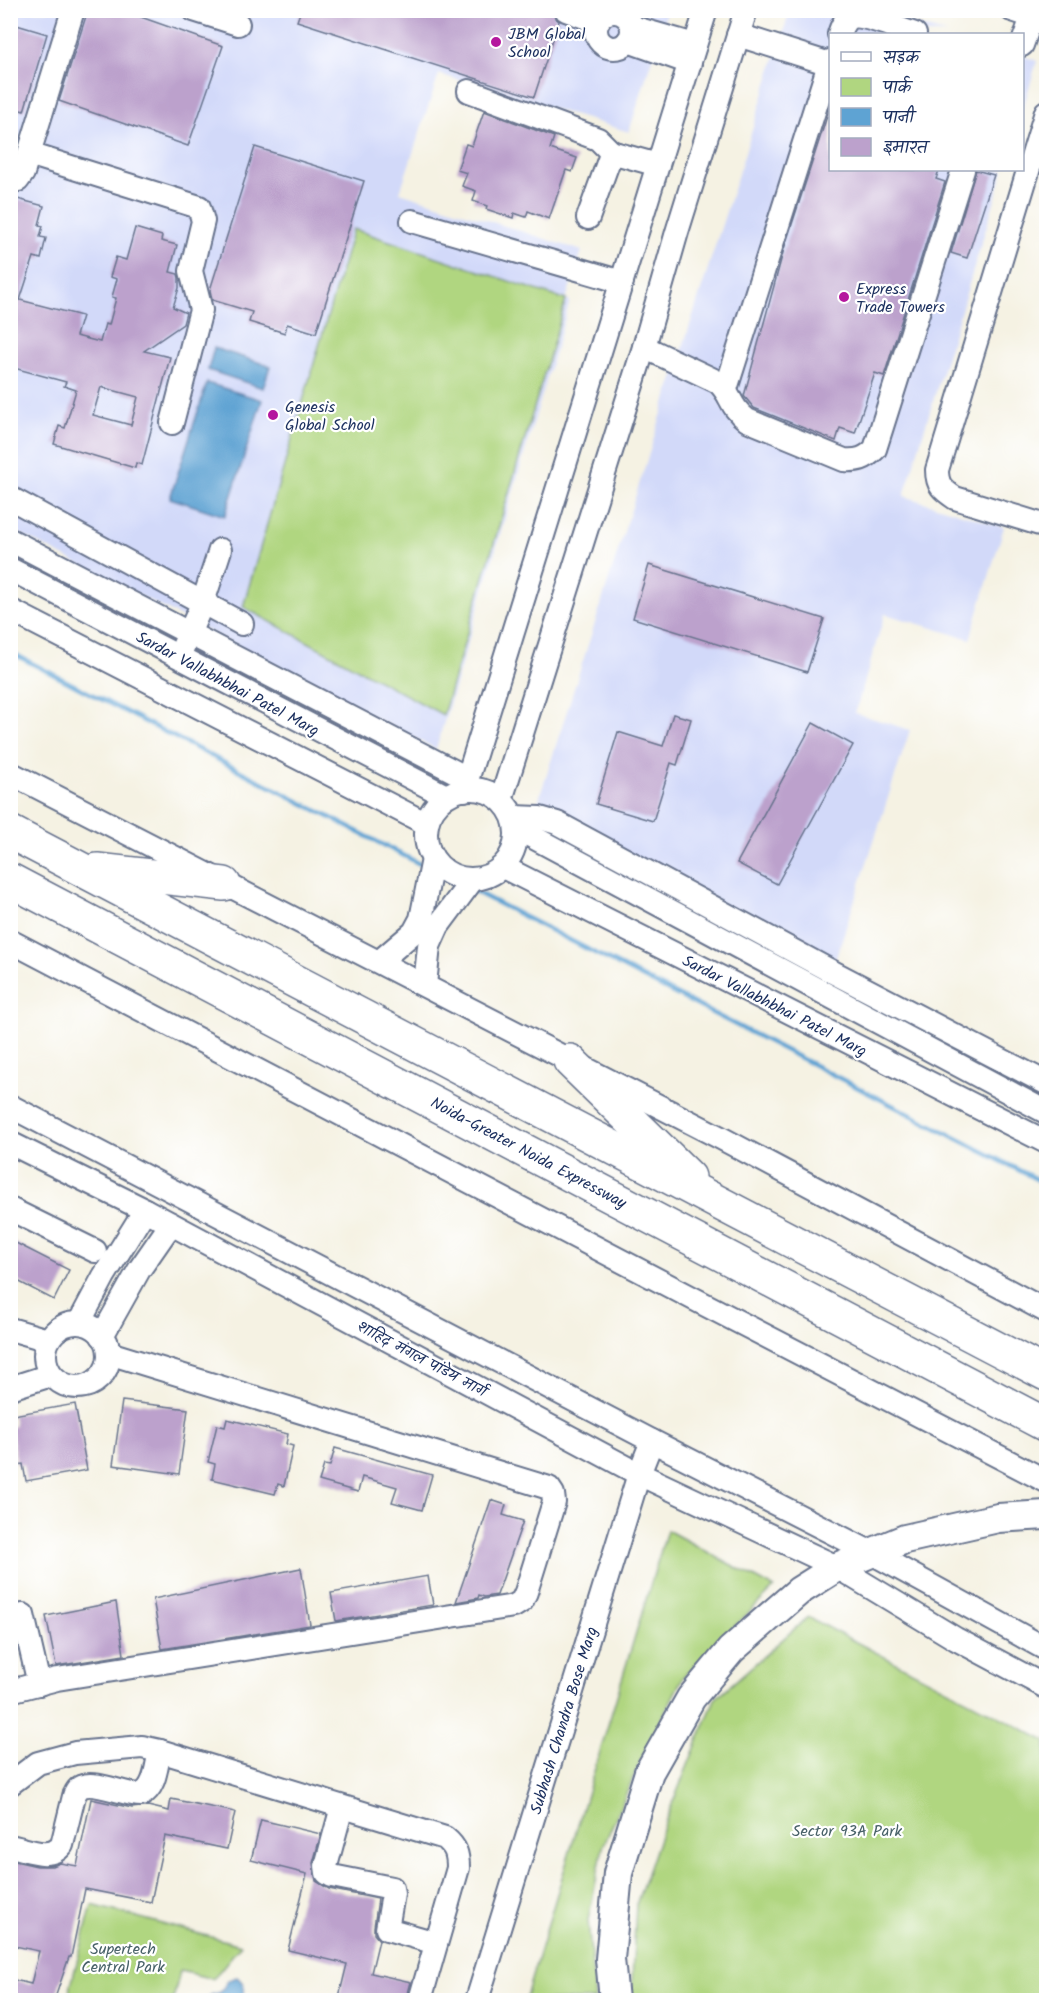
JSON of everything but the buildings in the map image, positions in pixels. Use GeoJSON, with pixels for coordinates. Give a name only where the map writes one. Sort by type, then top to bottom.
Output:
{"type":"FeatureCollection","features":[{"type":"Feature","properties":{"kind":"highway"},"geometry":{"type":"LineString","coordinates":[[10,832],[1047,1374]]}},
{"type":"Feature","properties":{"kind":"highway"},"geometry":{"type":"LineString","coordinates":[[78,867],[224,884]]}},
{"type":"Feature","properties":{"kind":"highway","name":"Noida-Greater Noida Expressway"},"geometry":{"type":"LineString","coordinates":[[10,880],[1047,1425]]}},
{"type":"Feature","properties":{"kind":"highway"},"geometry":{"type":"LineString","coordinates":[[570,1061],[714,1201]]}},
{"type":"Feature","properties":{"kind":"main road"},"geometry":{"type":"LineString","coordinates":[[614,2001],[610,1959],[618,1873],[649,1772],[691,1698],[731,1650],[799,1591],[837,1567],[870,1552],[905,1539],[953,1527],[998,1518],[1047,1515]]}},
{"type":"Feature","properties":{"kind":"street"},"geometry":{"type":"LineString","coordinates":[[10,181],[18,180],[23,173],[72,10]]}},
{"type":"Feature","properties":{"kind":"street"},"geometry":{"type":"LineString","coordinates":[[194,10],[238,24]]}},
{"type":"Feature","properties":{"kind":"street"},"geometry":{"type":"LineString","coordinates":[[566,10],[598,22]]}},
{"type":"Feature","properties":{"kind":"street"},"geometry":{"type":"LineString","coordinates":[[706,10],[622,282],[459,788],[434,808],[427,824],[426,842],[433,859],[444,870],[458,877],[473,879],[489,876],[503,867],[514,849],[510,815],[677,232],[746,10]]}},
{"type":"Feature","properties":{"kind":"street"},"geometry":{"type":"LineString","coordinates":[[624,23],[616,48],[604,45],[596,34],[598,22],[607,13],[692,54]]}},
{"type":"Feature","properties":{"kind":"street"},"geometry":{"type":"LineString","coordinates":[[839,33],[846,19],[853,16],[912,33]]}},
{"type":"Feature","properties":{"kind":"street"},"geometry":{"type":"LineString","coordinates":[[1024,41],[1030,16]]}},
{"type":"Feature","properties":{"kind":"street"},"geometry":{"type":"LineString","coordinates":[[738,35],[829,62]]}},
{"type":"Feature","properties":{"kind":"street"},"geometry":{"type":"LineString","coordinates":[[726,389],[829,65]]}},
{"type":"Feature","properties":{"kind":"street"},"geometry":{"type":"LineString","coordinates":[[469,92],[598,138],[611,152],[658,165]]}},
{"type":"Feature","properties":{"kind":"street"},"geometry":{"type":"LineString","coordinates":[[1047,111],[937,470],[937,480],[942,490],[955,498],[1047,526]]}},
{"type":"Feature","properties":{"kind":"street"},"geometry":{"type":"LineString","coordinates":[[588,218],[611,152]]}},
{"type":"Feature","properties":{"kind":"street"},"geometry":{"type":"LineString","coordinates":[[29,153],[199,207],[203,221],[191,270],[201,310],[172,423]]}},
{"type":"Feature","properties":{"kind":"street"},"geometry":{"type":"LineString","coordinates":[[644,347],[710,378],[726,389],[736,412],[747,420],[844,460],[855,461],[867,458],[875,449],[963,171]]}},
{"type":"Feature","properties":{"kind":"street"},"geometry":{"type":"LineString","coordinates":[[412,221],[622,282]]}},
{"type":"Feature","properties":{"kind":"street"},"geometry":{"type":"LineString","coordinates":[[10,498],[242,624]]}},
{"type":"Feature","properties":{"kind":"street"},"geometry":{"type":"LineString","coordinates":[[10,540],[189,634],[459,788]]}},
{"type":"Feature","properties":{"kind":"street"},"geometry":{"type":"LineString","coordinates":[[178,657],[202,603],[220,550]]}},
{"type":"Feature","properties":{"kind":"street","name":"Sardar Vallabhbhai Patel Marg"},"geometry":{"type":"LineString","coordinates":[[10,569],[178,657],[459,788],[483,790],[510,815],[556,823],[1047,1112]]}},
{"type":"Feature","properties":{"kind":"street","name":"Sardar Vallabhbhai Patel Marg"},"geometry":{"type":"LineString","coordinates":[[10,610],[427,824]]}},
{"type":"Feature","properties":{"kind":"street"},"geometry":{"type":"LineString","coordinates":[[10,773],[224,884],[380,961],[1047,1311]]}},
{"type":"Feature","properties":{"kind":"street"},"geometry":{"type":"LineString","coordinates":[[380,961],[414,932],[421,919],[433,859]]}},
{"type":"Feature","properties":{"kind":"street","name":"Sardar Vallabhbhai Patel Marg"},"geometry":{"type":"LineString","coordinates":[[503,867],[1047,1142]]}},
{"type":"Feature","properties":{"kind":"street"},"geometry":{"type":"LineString","coordinates":[[425,985],[429,946],[444,917],[473,879]]}},
{"type":"Feature","properties":{"kind":"street"},"geometry":{"type":"LineString","coordinates":[[10,941],[700,1302],[1047,1480]]}},
{"type":"Feature","properties":{"kind":"street"},"geometry":{"type":"LineString","coordinates":[[821,978],[1047,1083]]}},
{"type":"Feature","properties":{"kind":"street"},"geometry":{"type":"LineString","coordinates":[[10,1106],[652,1441],[870,1552],[1047,1649]]}},
{"type":"Feature","properties":{"kind":"street","name":"शाहिद मंगल पांडेय मार्ग"},"geometry":{"type":"LineString","coordinates":[[10,1143],[145,1210],[639,1474],[837,1567],[956,1639],[1047,1687]]}},
{"type":"Feature","properties":{"kind":"street"},"geometry":{"type":"LineString","coordinates":[[10,1209],[101,1260],[133,1281]]}},
{"type":"Feature","properties":{"kind":"street"},"geometry":{"type":"LineString","coordinates":[[79,1323],[101,1260],[145,1210]]}},
{"type":"Feature","properties":{"kind":"street"},"geometry":{"type":"LineString","coordinates":[[10,1691],[57,1679],[514,1606],[522,1601],[526,1592],[554,1502],[549,1488],[105,1344],[88,1325],[79,1323],[61,1327],[48,1340],[45,1358],[51,1375],[57,1381],[74,1387],[92,1383],[105,1370],[105,1344],[133,1281],[171,1224]]}},
{"type":"Feature","properties":{"kind":"street"},"geometry":{"type":"LineString","coordinates":[[10,1329],[48,1340]]}},
{"type":"Feature","properties":{"kind":"street"},"geometry":{"type":"LineString","coordinates":[[10,1388],[51,1375]]}},
{"type":"Feature","properties":{"kind":"street","name":"Subhash Chandra Bose Marg"},"geometry":{"type":"LineString","coordinates":[[477,2001],[639,1474],[652,1441]]}},
{"type":"Feature","properties":{"kind":"street"},"geometry":{"type":"LineString","coordinates":[[23,1615],[39,1684]]}},
{"type":"Feature","properties":{"kind":"street"},"geometry":{"type":"LineString","coordinates":[[10,1784],[38,1763],[57,1757],[116,1748],[142,1747],[444,1838],[454,1845],[458,1856],[458,1868],[420,2001]]}},
{"type":"Feature","properties":{"kind":"street"},"geometry":{"type":"LineString","coordinates":[[10,1846],[50,1854],[58,1851],[62,1845],[77,1790],[82,1786],[91,1785],[141,1795],[148,1791],[152,1784],[160,1751]]}},
{"type":"Feature","properties":{"kind":"street"},"geometry":{"type":"LineString","coordinates":[[342,1807],[326,1866],[327,1873],[392,1888],[387,1929],[436,1943]]}},
{"type":"Feature","properties":{"kind":"shaded area","name":"Genesis Global School"},"geometry":{"type":"Polygon","coordinates":[[[10,11],[667,11],[629,132],[439,74],[400,192],[582,251],[566,299],[570,301],[436,749],[11,529],[10,11]]]}},
{"type":"Feature","properties":{"kind":"shaded area"},"geometry":{"type":"Polygon","coordinates":[[[790,11],[865,11],[944,33],[829,33],[829,171],[1004,171],[904,496],[1004,527],[970,639],[885,614],[855,713],[910,730],[834,964],[537,805],[790,11]]]}},
{"type":"Feature","properties":{"kind":"shaded area"},"geometry":{"type":"Polygon","coordinates":[[[1024,57],[1037,61],[1024,106],[1024,57]]]}},
{"type":"Feature","properties":{"kind":"green space"},"geometry":{"type":"Polygon","coordinates":[[[353,229],[566,300],[443,715],[243,607],[353,229]]]}},
{"type":"Feature","properties":{"kind":"green space"},"geometry":{"type":"Polygon","coordinates":[[[667,1530],[774,1588],[683,1677],[640,1762],[603,1847],[588,1920],[595,2000],[525,2000],[667,1530]]]}},
{"type":"Feature","properties":{"kind":"green space","name":"Sector 93A Park"},"geometry":{"type":"Polygon","coordinates":[[[808,1617],[1046,1741],[1046,2000],[631,2000],[636,1905],[664,1824],[715,1699],[808,1617]]]}},
{"type":"Feature","properties":{"kind":"green space","name":"Supertech Central Park"},"geometry":{"type":"Polygon","coordinates":[[[92,1905],[241,1945],[213,1979],[180,1971],[173,2000],[67,2000],[92,1905]]]}},
{"type":"Feature","properties":{"kind":"water"},"geometry":{"type":"Polygon","coordinates":[[[214,348],[270,366],[263,388],[208,370],[214,348]]]}},
{"type":"Feature","properties":{"kind":"water"},"geometry":{"type":"Polygon","coordinates":[[[207,383],[262,400],[225,516],[170,498],[207,383]]]}},
{"type":"Feature","properties":{"kind":"water"},"geometry":{"type":"Polygon","coordinates":[[[237,1977],[244,1988],[239,2000],[207,2000],[211,1995],[221,1992],[228,1980],[237,1977]]]}},
{"type":"Feature","properties":{"kind":"waterway"},"geometry":{"type":"LineString","coordinates":[[10,652],[424,866]]}},
{"type":"Feature","properties":{"kind":"waterway"},"geometry":{"type":"LineString","coordinates":[[437,872],[462,885]]}},
{"type":"Feature","properties":{"kind":"waterway"},"geometry":{"type":"LineString","coordinates":[[472,890],[1046,1184]]}},
{"type":"Feature","properties":{"kind":"place","name":"JBM Global School"},"geometry":{"type":"Point","coordinates":[496,42]}},
{"type":"Feature","properties":{"kind":"place","name":"Express Trade Towers"},"geometry":{"type":"Point","coordinates":[844,297]}},
{"type":"Feature","properties":{"kind":"place","name":"Genesis Global School"},"geometry":{"type":"Point","coordinates":[273,415]}}]}
